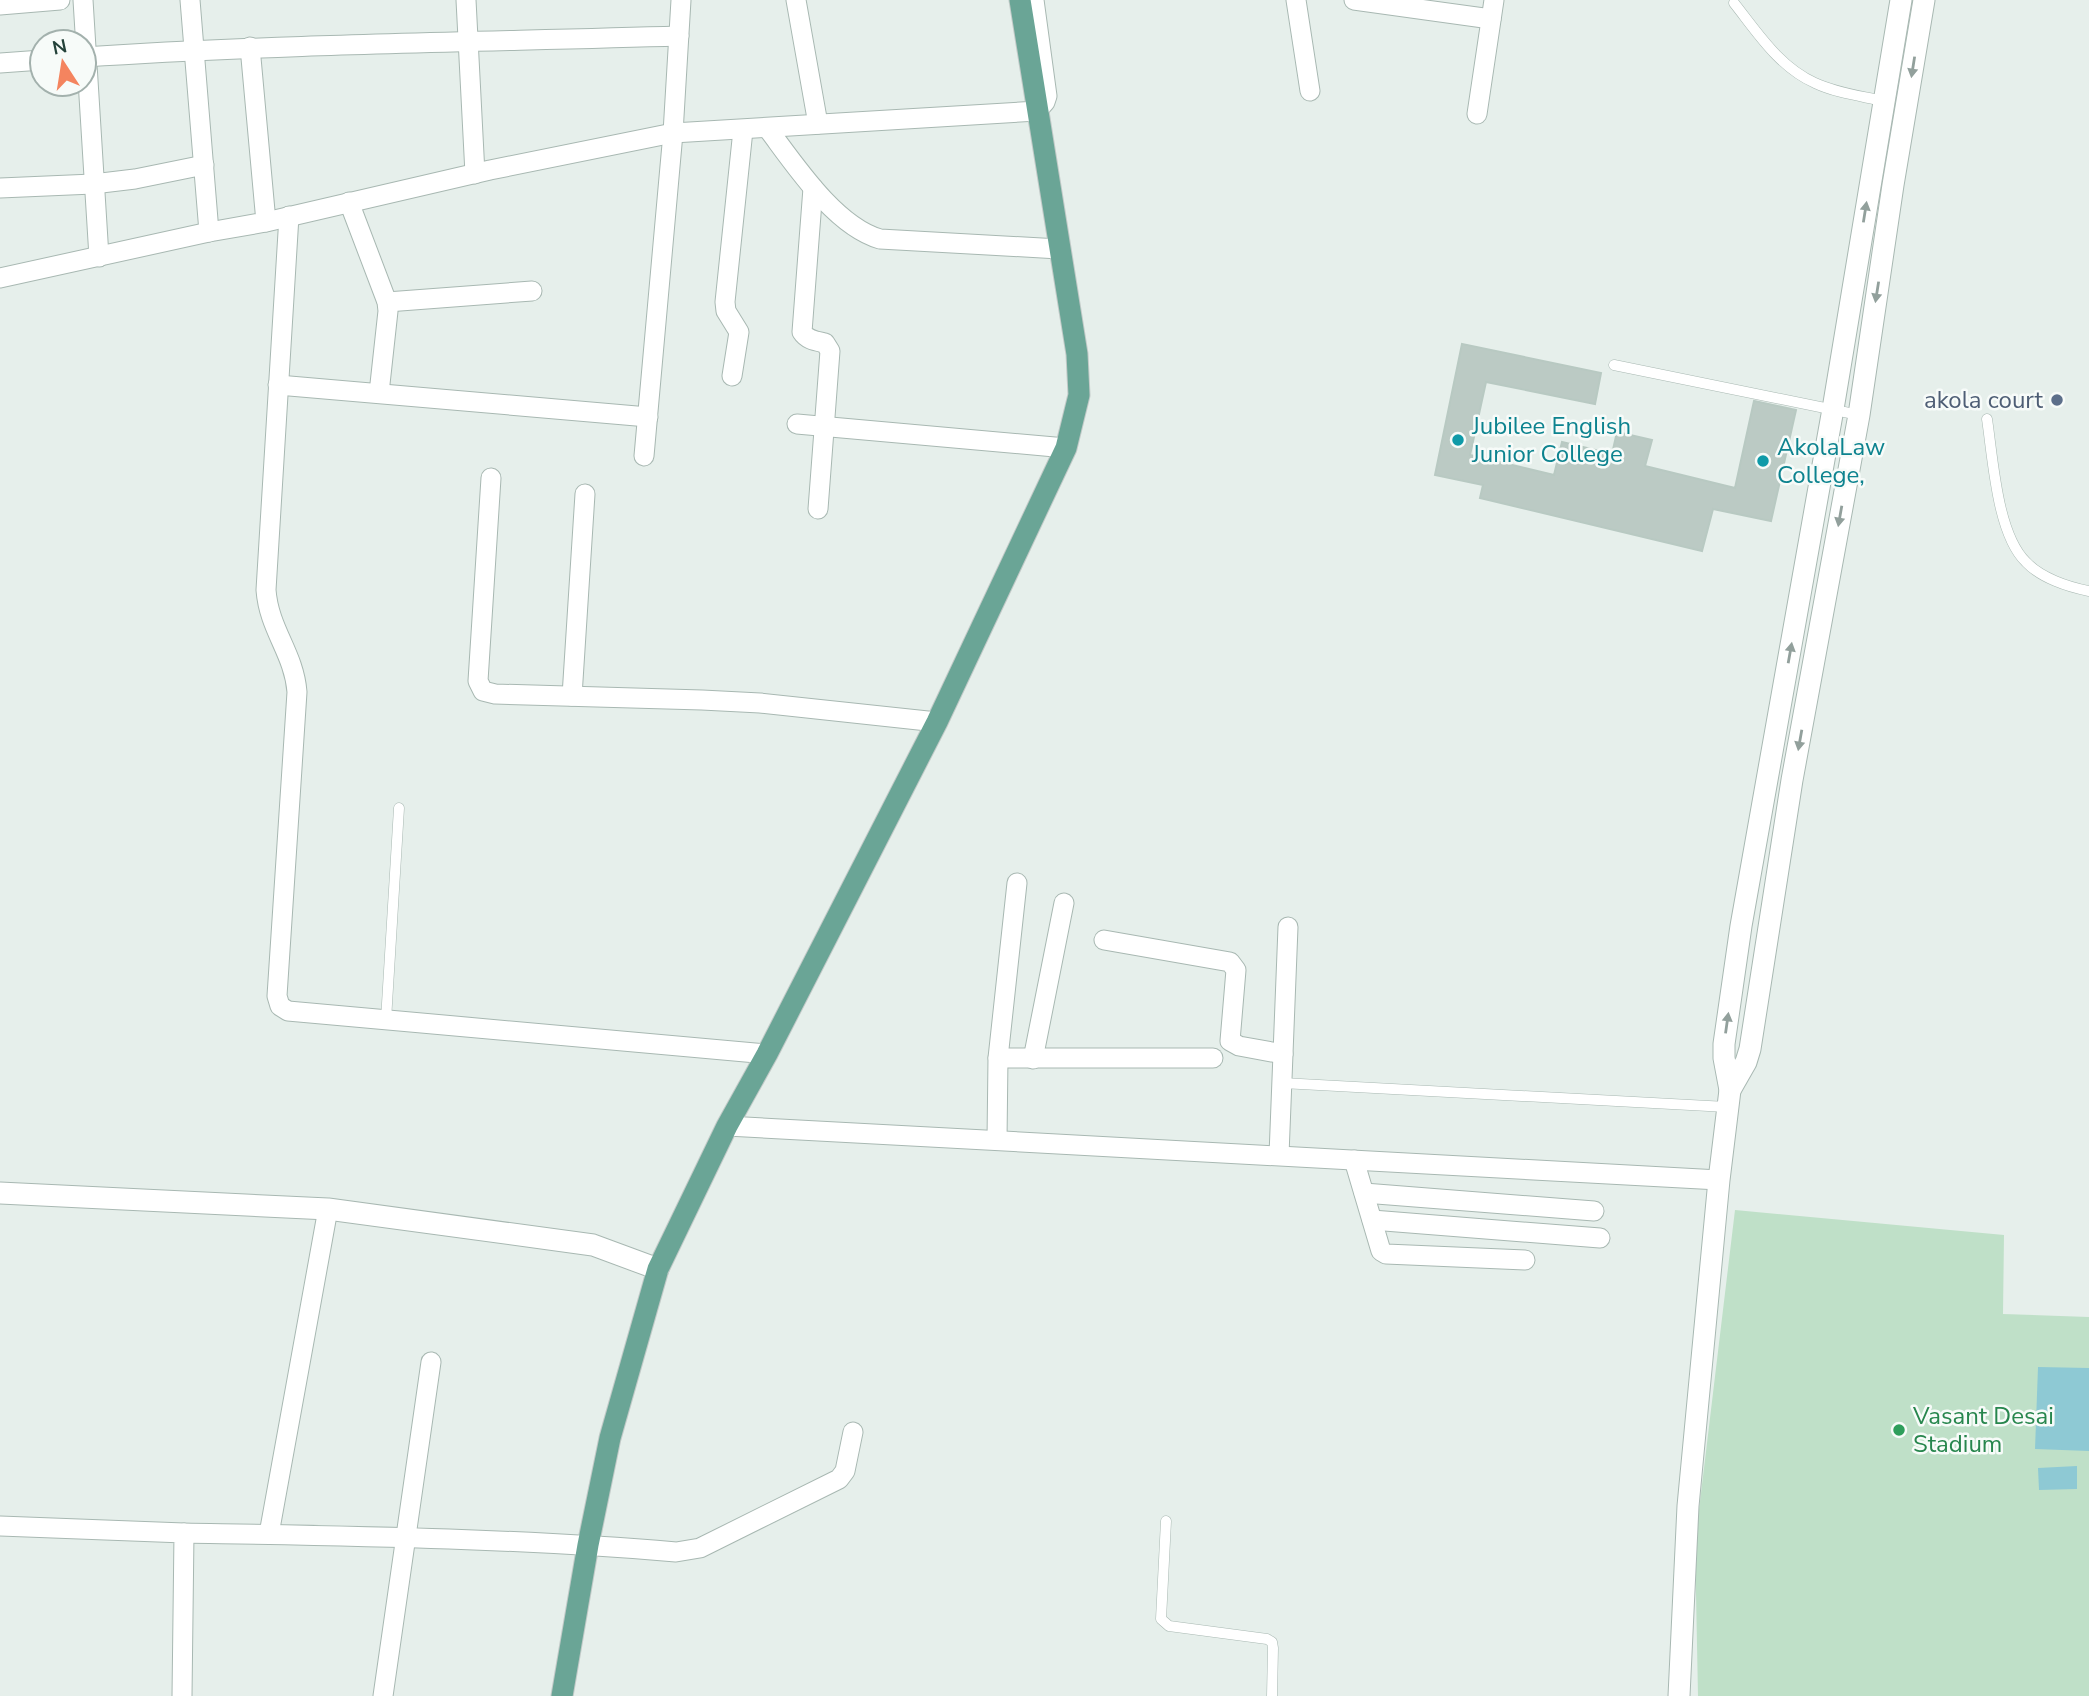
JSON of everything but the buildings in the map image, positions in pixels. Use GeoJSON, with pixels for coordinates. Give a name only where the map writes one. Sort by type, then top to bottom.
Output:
{"type":"FeatureCollection","features":[{"type":"Feature","properties":{"kind":"main road"},"geometry":{"type":"LineString","coordinates":[[562,1696],[610,1438],[658,1269],[727,1126],[767,1054],[937,722],[1066,448],[1079,395],[1077,354],[1020,0]]}},
{"type":"Feature","properties":{"kind":"street"},"geometry":{"type":"LineString","coordinates":[[0,5],[60,0]]}},
{"type":"Feature","properties":{"kind":"street"},"geometry":{"type":"LineString","coordinates":[[83,0],[84,28]]}},
{"type":"Feature","properties":{"kind":"street"},"geometry":{"type":"LineString","coordinates":[[190,0],[209,232]]}},
{"type":"Feature","properties":{"kind":"street"},"geometry":{"type":"LineString","coordinates":[[466,0],[475,174]]}},
{"type":"Feature","properties":{"kind":"street"},"geometry":{"type":"LineString","coordinates":[[645,456],[673,133],[681,0]]}},
{"type":"Feature","properties":{"kind":"street"},"geometry":{"type":"LineString","coordinates":[[796,0],[818,124]]}},
{"type":"Feature","properties":{"kind":"street"},"geometry":{"type":"LineString","coordinates":[[0,278],[673,133],[768,129],[1045,102],[1047,96],[1034,0]]}},
{"type":"Feature","properties":{"kind":"street"},"geometry":{"type":"LineString","coordinates":[[1296,0],[1310,92]]}},
{"type":"Feature","properties":{"kind":"street"},"geometry":{"type":"LineString","coordinates":[[1354,0],[1492,10],[1477,114]]}},
{"type":"Feature","properties":{"kind":"street"},"geometry":{"type":"LineString","coordinates":[[1679,1696],[1688,1506],[1728,1099],[1724,1044],[1756,839],[1833,409],[1901,0]]}},
{"type":"Feature","properties":{"kind":"street"},"geometry":{"type":"LineString","coordinates":[[1728,1099],[1750,1049],[1795,767],[1859,415],[1924,0]]}},
{"type":"Feature","properties":{"kind":"street"},"geometry":{"type":"LineString","coordinates":[[98,56],[250,47],[679,36]]}},
{"type":"Feature","properties":{"kind":"street"},"geometry":{"type":"LineString","coordinates":[[250,47],[266,222]]}},
{"type":"Feature","properties":{"kind":"street"},"geometry":{"type":"LineString","coordinates":[[0,62],[28,61]]}},
{"type":"Feature","properties":{"kind":"street"},"geometry":{"type":"LineString","coordinates":[[88,98],[99,257]]}},
{"type":"Feature","properties":{"kind":"street"},"geometry":{"type":"LineString","coordinates":[[768,129],[813,188],[867,236],[880,239],[1059,249]]}},
{"type":"Feature","properties":{"kind":"street"},"geometry":{"type":"LineString","coordinates":[[732,376],[738,332],[726,310],[725,302],[743,130]]}},
{"type":"Feature","properties":{"kind":"street"},"geometry":{"type":"LineString","coordinates":[[0,188],[93,184],[135,179],[204,165]]}},
{"type":"Feature","properties":{"kind":"street"},"geometry":{"type":"LineString","coordinates":[[1870,182],[1893,186]]}},
{"type":"Feature","properties":{"kind":"street"},"geometry":{"type":"LineString","coordinates":[[813,188],[802,332],[811,340],[825,343],[830,351],[818,509]]}},
{"type":"Feature","properties":{"kind":"street"},"geometry":{"type":"LineString","coordinates":[[349,202],[387,302],[379,393]]}},
{"type":"Feature","properties":{"kind":"street"},"geometry":{"type":"LineString","coordinates":[[289,216],[266,590],[267,607],[293,669],[297,692],[277,996],[280,1006],[288,1011],[767,1054]]}},
{"type":"Feature","properties":{"kind":"street"},"geometry":{"type":"LineString","coordinates":[[387,302],[532,291]]}},
{"type":"Feature","properties":{"kind":"street"},"geometry":{"type":"LineString","coordinates":[[278,384],[648,417]]}},
{"type":"Feature","properties":{"kind":"street"},"geometry":{"type":"LineString","coordinates":[[797,424],[1066,448]]}},
{"type":"Feature","properties":{"kind":"street"},"geometry":{"type":"LineString","coordinates":[[491,478],[479,686],[483,691],[495,694],[760,703],[937,722]]}},
{"type":"Feature","properties":{"kind":"street"},"geometry":{"type":"LineString","coordinates":[[572,696],[585,494]]}},
{"type":"Feature","properties":{"kind":"street"},"geometry":{"type":"LineString","coordinates":[[1756,839],[1783,842]]}},
{"type":"Feature","properties":{"kind":"street"},"geometry":{"type":"LineString","coordinates":[[997,1140],[998,1058],[1017,883]]}},
{"type":"Feature","properties":{"kind":"street"},"geometry":{"type":"LineString","coordinates":[[1034,1059],[1064,902]]}},
{"type":"Feature","properties":{"kind":"street"},"geometry":{"type":"LineString","coordinates":[[1279,1155],[1289,927]]}},
{"type":"Feature","properties":{"kind":"street"},"geometry":{"type":"LineString","coordinates":[[1104,940],[1230,962],[1236,970],[1230,1041],[1238,1046],[1283,1054]]}},
{"type":"Feature","properties":{"kind":"street"},"geometry":{"type":"LineString","coordinates":[[998,1058],[1213,1058]]}},
{"type":"Feature","properties":{"kind":"street"},"geometry":{"type":"LineString","coordinates":[[727,1126],[1719,1180]]}},
{"type":"Feature","properties":{"kind":"street"},"geometry":{"type":"LineString","coordinates":[[1354,1160],[1381,1251],[1386,1254],[1525,1260]]}},
{"type":"Feature","properties":{"kind":"street"},"geometry":{"type":"LineString","coordinates":[[0,1193],[328,1209],[593,1245],[658,1269]]}},
{"type":"Feature","properties":{"kind":"street"},"geometry":{"type":"LineString","coordinates":[[1364,1194],[1594,1211]]}},
{"type":"Feature","properties":{"kind":"street"},"geometry":{"type":"LineString","coordinates":[[270,1534],[328,1209]]}},
{"type":"Feature","properties":{"kind":"street"},"geometry":{"type":"LineString","coordinates":[[1372,1220],[1600,1238]]}},
{"type":"Feature","properties":{"kind":"street"},"geometry":{"type":"LineString","coordinates":[[383,1696],[431,1362]]}},
{"type":"Feature","properties":{"kind":"street"},"geometry":{"type":"LineString","coordinates":[[0,1526],[407,1537],[676,1552],[700,1548],[839,1479],[845,1471],[853,1432]]}},
{"type":"Feature","properties":{"kind":"street"},"geometry":{"type":"LineString","coordinates":[[182,1696],[184,1533]]}},
{"type":"Feature","properties":{"kind":"lane"},"geometry":{"type":"LineString","coordinates":[[1734,2],[1773,52],[1790,68],[1814,83],[1833,90],[1883,101]]}},
{"type":"Feature","properties":{"kind":"lane"},"geometry":{"type":"LineString","coordinates":[[1614,365],[1859,415]]}},
{"type":"Feature","properties":{"kind":"lane"},"geometry":{"type":"LineString","coordinates":[[1987,419],[2003,516],[2012,543],[2026,563],[2050,578],[2076,589],[2089,591]]}},
{"type":"Feature","properties":{"kind":"lane"},"geometry":{"type":"LineString","coordinates":[[386,1020],[399,808]]}},
{"type":"Feature","properties":{"kind":"lane"},"geometry":{"type":"LineString","coordinates":[[1282,1083],[1728,1099]]}},
{"type":"Feature","properties":{"kind":"lane"},"geometry":{"type":"LineString","coordinates":[[1166,1521],[1161,1619],[1169,1626],[1267,1639],[1273,1648],[1272,1696]]}},
{"type":"Feature","properties":{"kind":"green space","name":"Vasant Desai Stadium"},"geometry":{"type":"Polygon","coordinates":[[[1735,1210],[2004,1235],[2003,1314],[2089,1317],[2089,1696],[1698,1696],[1695,1543],[1735,1210]]]}},
{"type":"Feature","properties":{"kind":"water"},"geometry":{"type":"Polygon","coordinates":[[[2038,1367],[2089,1368],[2089,1451],[2035,1449],[2038,1367]]]}},
{"type":"Feature","properties":{"kind":"water"},"geometry":{"type":"Polygon","coordinates":[[[2077,1466],[2077,1489],[2039,1490],[2038,1468],[2077,1466]]]}},
{"type":"Feature","properties":{"kind":"place","name":"akola court"},"geometry":{"type":"Point","coordinates":[2057,400]}},
{"type":"Feature","properties":{"kind":"place","name":"Jubilee English Junior College"},"geometry":{"type":"Point","coordinates":[1458,440]}},
{"type":"Feature","properties":{"kind":"place","name":"AkolaLaw College,"},"geometry":{"type":"Point","coordinates":[1763,461]}},
{"type":"Feature","properties":{"kind":"place","name":"Vasant Desai Stadium"},"geometry":{"type":"Point","coordinates":[1899,1430]}}]}
